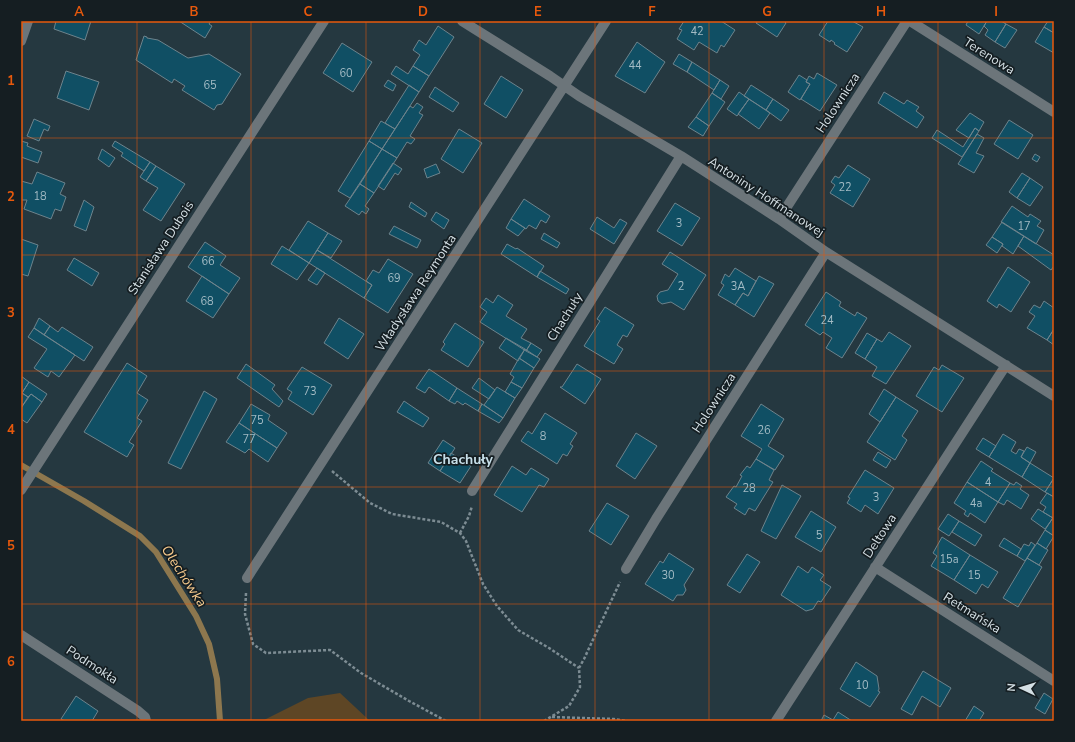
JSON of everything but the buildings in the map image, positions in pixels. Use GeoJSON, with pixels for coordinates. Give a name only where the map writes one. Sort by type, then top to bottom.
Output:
{"type":"FeatureCollection","features":[{"type":"Feature","properties":{"kind":"street"},"geometry":{"type":"LineString","coordinates":[[21,41],[28,21]]}},
{"type":"Feature","properties":{"kind":"street","name":"Stanisława Dubois"},"geometry":{"type":"LineString","coordinates":[[22,488],[324,21]]}},
{"type":"Feature","properties":{"kind":"street","name":"Antoniny Hoffmanowej"},"geometry":{"type":"LineString","coordinates":[[462,21],[579,96],[681,156],[779,219],[826,252],[1054,396]]}},
{"type":"Feature","properties":{"kind":"street","name":"Władysława Reymonta"},"geometry":{"type":"LineString","coordinates":[[247,578],[323,463],[606,21]]}},
{"type":"Feature","properties":{"kind":"street","name":"Holownicza"},"geometry":{"type":"LineString","coordinates":[[779,219],[907,21]]}},
{"type":"Feature","properties":{"kind":"street","name":"Terenowa"},"geometry":{"type":"LineString","coordinates":[[910,21],[1054,112]]}},
{"type":"Feature","properties":{"kind":"street","name":"Chachuły"},"geometry":{"type":"LineString","coordinates":[[472,491],[681,156]]}},
{"type":"Feature","properties":{"kind":"street","name":"Holownicza"},"geometry":{"type":"LineString","coordinates":[[626,569],[660,512],[826,252]]}},
{"type":"Feature","properties":{"kind":"street","name":"Deltowa"},"geometry":{"type":"LineString","coordinates":[[776,721],[1006,365]]}},
{"type":"Feature","properties":{"kind":"street","name":"Retmańska"},"geometry":{"type":"LineString","coordinates":[[875,567],[1054,681]]}},
{"type":"Feature","properties":{"kind":"street","name":"Podmokła"},"geometry":{"type":"LineString","coordinates":[[21,635],[138,710],[145,717],[146,721]]}},
{"type":"Feature","properties":{"kind":"path"},"geometry":{"type":"LineString","coordinates":[[323,463],[370,503],[386,512],[440,522],[460,533],[466,541],[483,584],[497,606],[518,630],[579,668]]}},
{"type":"Feature","properties":{"kind":"path"},"geometry":{"type":"LineString","coordinates":[[460,533],[469,516],[472,505],[472,491]]}},
{"type":"Feature","properties":{"kind":"path"},"geometry":{"type":"LineString","coordinates":[[544,721],[569,706],[580,687],[579,668],[626,569]]}},
{"type":"Feature","properties":{"kind":"path"},"geometry":{"type":"LineString","coordinates":[[247,578],[245,614],[253,644],[266,653],[330,650],[361,673],[446,721]]}},
{"type":"Feature","properties":{"kind":"path"},"geometry":{"type":"LineString","coordinates":[[552,717],[614,719],[627,721]]}},
{"type":"Feature","properties":{"kind":"shaded area"},"geometry":{"type":"Polygon","coordinates":[[[340,693],[370,721],[262,721],[308,698],[340,693]]]}},
{"type":"Feature","properties":{"kind":"waterway","name":"Olechówka"},"geometry":{"type":"LineString","coordinates":[[21,465],[84,501],[140,536],[156,552],[196,616],[209,644],[217,679],[220,721]]}},
{"type":"Feature","properties":{"kind":"district","name":"Chachuły"},"geometry":{"type":"Point","coordinates":[463,459]}}]}
